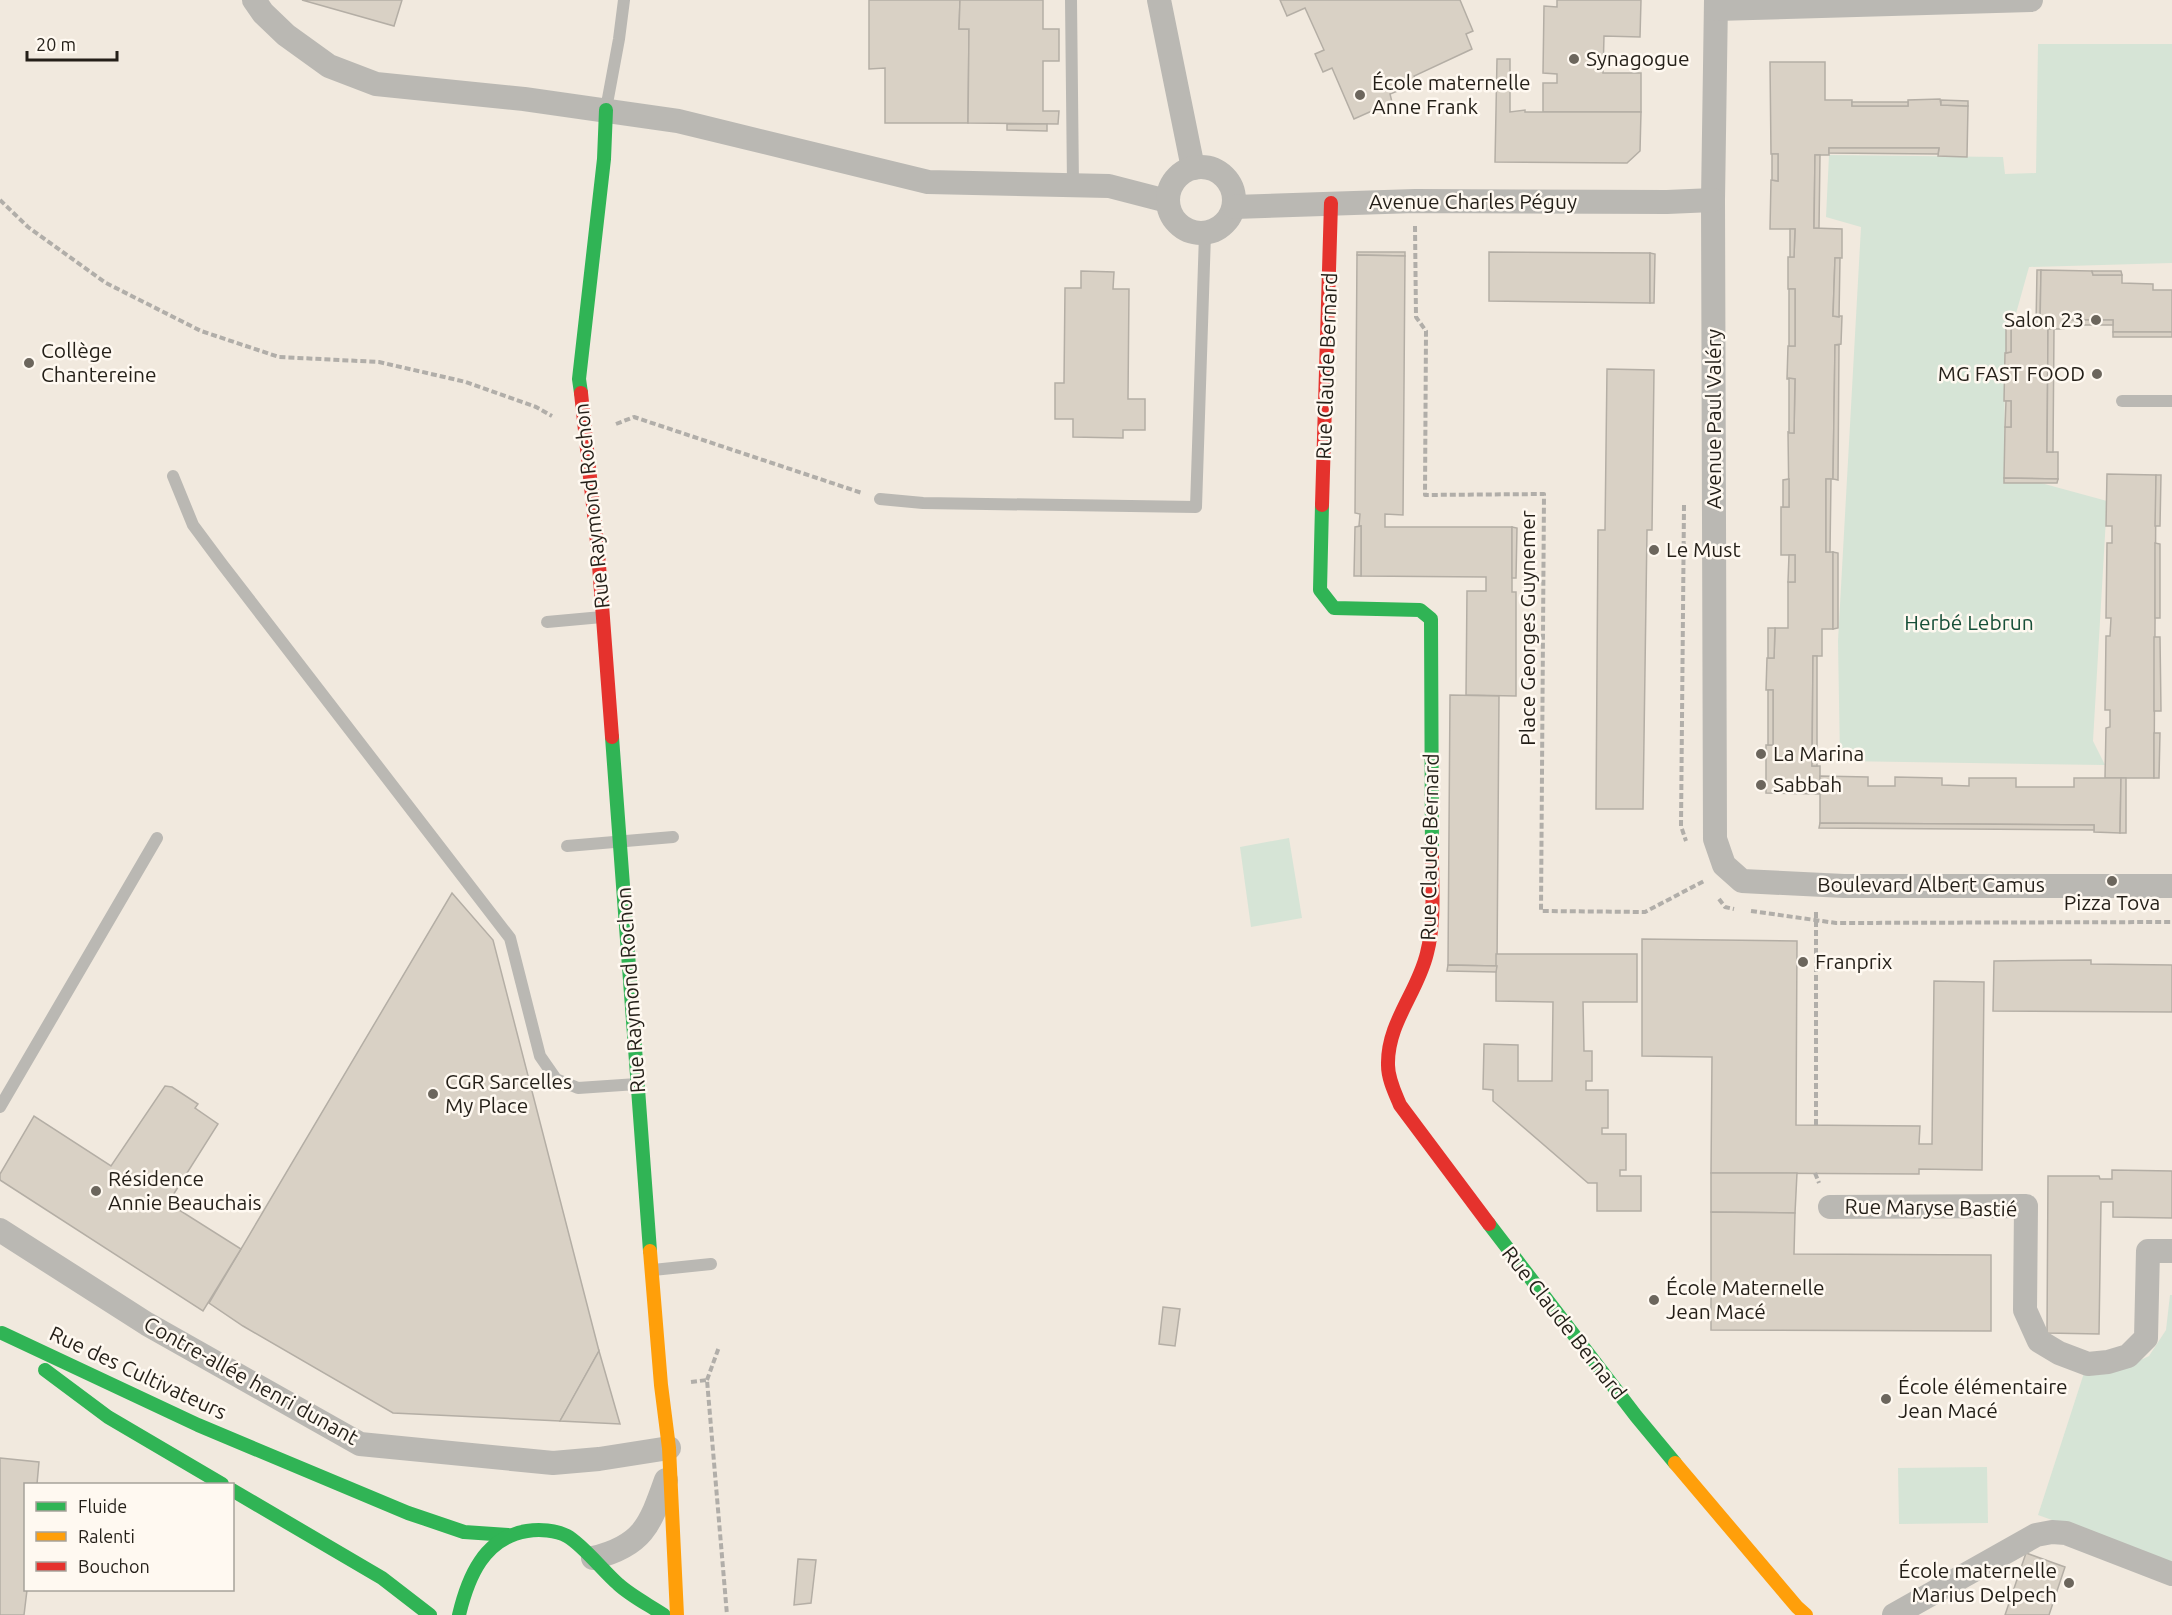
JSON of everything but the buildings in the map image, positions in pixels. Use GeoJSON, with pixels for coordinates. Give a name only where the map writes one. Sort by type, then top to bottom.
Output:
{"type":"FeatureCollection","features":[{"type":"Feature","properties":{"kind":"street"},"geometry":{"type":"LineString","coordinates":[[254,0],[263,13],[286,35],[329,66],[376,84],[524,99],[678,121],[928,182],[1109,186],[1167,201]]}},
{"type":"Feature","properties":{"kind":"street"},"geometry":{"type":"LineString","coordinates":[[1159,0],[1193,168]]}},
{"type":"Feature","properties":{"kind":"street"},"geometry":{"type":"LineString","coordinates":[[1716,4],[2031,0]]}},
{"type":"Feature","properties":{"kind":"street","name":"Avenue Paul Valéry"},"geometry":{"type":"LineString","coordinates":[[1716,4],[1713,200],[1715,839],[1724,865]]}},
{"type":"Feature","properties":{"kind":"street","name":"Rue Raymond Rochon"},"geometry":{"type":"LineString","coordinates":[[606,110],[604,159],[579,379],[598,552],[668,1460],[677,1615]]}},
{"type":"Feature","properties":{"kind":"street"},"geometry":{"type":"LineString","coordinates":[[1204,166],[1215,170],[1231,185],[1234,195],[1234,207],[1224,225],[1205,234],[1183,229],[1174,222],[1167,201],[1169,189],[1174,180],[1182,172],[1193,168],[1204,166]]}},
{"type":"Feature","properties":{"kind":"street","name":"Avenue Charles Péguy"},"geometry":{"type":"LineString","coordinates":[[1234,207],[1415,201],[1667,202],[1713,200]]}},
{"type":"Feature","properties":{"kind":"street","name":"Rue Claude Bernard"},"geometry":{"type":"LineString","coordinates":[[1331,203],[1320,590],[1334,608],[1420,610],[1431,619],[1432,916],[1427,953],[1418,978],[1401,1011],[1391,1041],[1388,1066],[1392,1085],[1400,1105],[1452,1176],[1636,1416],[1806,1615]]}},
{"type":"Feature","properties":{"kind":"street","name":"Boulevard Albert Camus"},"geometry":{"type":"LineString","coordinates":[[1724,865],[1742,881],[1817,885],[2172,886]]}},
{"type":"Feature","properties":{"kind":"street","name":"Rue Maryse Bastié"},"geometry":{"type":"LineString","coordinates":[[1830,1208],[2026,1206],[2025,1310],[2039,1341],[2059,1353],[2088,1364],[2108,1362],[2128,1356],[2146,1338],[2148,1251],[2172,1251]]}},
{"type":"Feature","properties":{"kind":"street","name":"Contre-allée henri dunant"},"geometry":{"type":"LineString","coordinates":[[0,1230],[147,1324],[360,1444],[553,1463],[599,1459],[668,1460]]}},
{"type":"Feature","properties":{"kind":"street","name":"Rue des Cultivateurs"},"geometry":{"type":"LineString","coordinates":[[1,1333],[53,1377],[121,1425],[218,1483]]}},
{"type":"Feature","properties":{"kind":"street","name":"Rue des Cultivateurs"},"geometry":{"type":"LineString","coordinates":[[1,1333],[198,1425],[408,1513],[464,1532],[508,1535],[544,1530],[560,1533],[569,1537],[593,1558],[620,1586],[664,1615]]}},
{"type":"Feature","properties":{"kind":"street","name":"Rue Raymond Rochon"},"geometry":{"type":"LineString","coordinates":[[593,1558],[625,1547],[647,1526],[657,1505],[668,1460]]}},
{"type":"Feature","properties":{"kind":"street"},"geometry":{"type":"LineString","coordinates":[[234,1491],[382,1578],[430,1615]]}},
{"type":"Feature","properties":{"kind":"street"},"geometry":{"type":"LineString","coordinates":[[1894,1615],[2036,1535],[2052,1532],[2066,1533],[2172,1574]]}},
{"type":"Feature","properties":{"kind":"street"},"geometry":{"type":"LineString","coordinates":[[459,1615],[470,1578],[481,1557],[495,1542],[508,1535]]}},
{"type":"Feature","properties":{"kind":"lane"},"geometry":{"type":"LineString","coordinates":[[606,110],[624,0]]}},
{"type":"Feature","properties":{"kind":"lane"},"geometry":{"type":"LineString","coordinates":[[1071,0],[1073,184]]}},
{"type":"Feature","properties":{"kind":"lane"},"geometry":{"type":"LineString","coordinates":[[880,499],[923,503],[1196,507],[1205,234]]}},
{"type":"Feature","properties":{"kind":"lane"},"geometry":{"type":"LineString","coordinates":[[2122,401],[2172,401]]}},
{"type":"Feature","properties":{"kind":"lane"},"geometry":{"type":"LineString","coordinates":[[173,476],[193,525],[510,938],[540,1056],[556,1079],[578,1088],[638,1084]]}},
{"type":"Feature","properties":{"kind":"lane"},"geometry":{"type":"LineString","coordinates":[[547,622],[603,617]]}},
{"type":"Feature","properties":{"kind":"lane"},"geometry":{"type":"LineString","coordinates":[[567,846],[673,837]]}},
{"type":"Feature","properties":{"kind":"lane"},"geometry":{"type":"LineString","coordinates":[[0,1107],[157,838]]}},
{"type":"Feature","properties":{"kind":"lane"},"geometry":{"type":"LineString","coordinates":[[652,1270],[711,1264]]}},
{"type":"Feature","properties":{"kind":"path"},"geometry":{"type":"LineString","coordinates":[[0,200],[28,227],[106,283],[201,331],[279,357],[379,362],[466,382],[536,407],[585,435],[634,417],[880,499]]}},
{"type":"Feature","properties":{"kind":"path","name":"Place Georges Guynemer"},"geometry":{"type":"LineString","coordinates":[[1415,201],[1416,317],[1426,331],[1425,495],[1544,494],[1541,911],[1645,912],[1704,881],[1724,865]]}},
{"type":"Feature","properties":{"kind":"path"},"geometry":{"type":"LineString","coordinates":[[1684,496],[1681,826],[1688,847]]}},
{"type":"Feature","properties":{"kind":"path"},"geometry":{"type":"LineString","coordinates":[[1700,875],[1711,890]]}},
{"type":"Feature","properties":{"kind":"path"},"geometry":{"type":"LineString","coordinates":[[1816,1125],[1817,885]]}},
{"type":"Feature","properties":{"kind":"path"},"geometry":{"type":"LineString","coordinates":[[1718,899],[1725,907],[1736,909]]}},
{"type":"Feature","properties":{"kind":"path"},"geometry":{"type":"LineString","coordinates":[[1748,910],[1836,923],[2172,922]]}},
{"type":"Feature","properties":{"kind":"path"},"geometry":{"type":"LineString","coordinates":[[719,1347],[707,1380],[727,1615]]}},
{"type":"Feature","properties":{"kind":"path"},"geometry":{"type":"LineString","coordinates":[[661,1384],[707,1380]]}},
{"type":"Feature","properties":{"kind":"green space","name":"Herbé Lebrun"},"geometry":{"type":"Polygon","coordinates":[[[2038,44],[2172,44],[2172,263],[2029,267],[2005,353],[2004,482],[2041,483],[2107,501],[2093,741],[2105,765],[1840,761],[1838,641],[1861,227],[1826,217],[1829,155],[2003,157],[2005,174],[2036,173],[2038,44]]]}},
{"type":"Feature","properties":{"kind":"green space"},"geometry":{"type":"Polygon","coordinates":[[[1289,838],[1302,918],[1251,927],[1240,847],[1289,838]]]}},
{"type":"Feature","properties":{"kind":"green space"},"geometry":{"type":"Polygon","coordinates":[[[2170,1295],[2172,1295],[2172,1563],[2038,1515],[2084,1373],[2122,1369],[2149,1356],[2166,1330],[2170,1295]]]}},
{"type":"Feature","properties":{"kind":"green space"},"geometry":{"type":"Polygon","coordinates":[[[1987,1467],[1988,1523],[1899,1524],[1898,1468],[1987,1467]]]}},
{"type":"Feature","properties":{"kind":"traffic: fast"},"geometry":{"type":"LineString","coordinates":[[581,393],[579,379],[604,159],[606,110]]}},
{"type":"Feature","properties":{"kind":"traffic: fast"},"geometry":{"type":"LineString","coordinates":[[1322,505],[1320,590],[1334,608],[1420,610],[1431,619],[1432,856]]}},
{"type":"Feature","properties":{"kind":"traffic: fast"},"geometry":{"type":"LineString","coordinates":[[612,737],[650,1251]]}},
{"type":"Feature","properties":{"kind":"traffic: fast"},"geometry":{"type":"LineString","coordinates":[[1489,1224],[1636,1416],[1675,1463]]}},
{"type":"Feature","properties":{"kind":"traffic: fast"},"geometry":{"type":"LineString","coordinates":[[2,1333],[198,1425],[408,1513],[464,1532],[508,1535]]}},
{"type":"Feature","properties":{"kind":"traffic: fast"},"geometry":{"type":"LineString","coordinates":[[45,1370],[108,1417],[220,1483]]}},
{"type":"Feature","properties":{"kind":"traffic: fast"},"geometry":{"type":"LineString","coordinates":[[234,1491],[382,1578],[430,1615]]}},
{"type":"Feature","properties":{"kind":"traffic: fast"},"geometry":{"type":"LineString","coordinates":[[459,1615],[473,1574],[489,1551],[512,1535],[537,1530],[558,1532],[573,1540],[612,1579],[664,1615]]}},
{"type":"Feature","properties":{"kind":"traffic: slow"},"geometry":{"type":"LineString","coordinates":[[650,1251],[661,1385],[669,1448],[677,1615]]}},
{"type":"Feature","properties":{"kind":"traffic: slow"},"geometry":{"type":"LineString","coordinates":[[1675,1463],[1806,1615]]}},
{"type":"Feature","properties":{"kind":"traffic: jam"},"geometry":{"type":"LineString","coordinates":[[1322,505],[1331,203]]}},
{"type":"Feature","properties":{"kind":"traffic: jam"},"geometry":{"type":"LineString","coordinates":[[581,393],[598,552],[612,737]]}},
{"type":"Feature","properties":{"kind":"traffic: jam"},"geometry":{"type":"LineString","coordinates":[[1432,856],[1430,941],[1423,967],[1392,1035],[1388,1070],[1400,1105],[1489,1224]]}},
{"type":"Feature","properties":{"kind":"place","name":"Synagogue"},"geometry":{"type":"Point","coordinates":[1574,59]}},
{"type":"Feature","properties":{"kind":"place","name":"École maternelle Anne Frank"},"geometry":{"type":"Point","coordinates":[1360,95]}},
{"type":"Feature","properties":{"kind":"place","name":"Salon 23"},"geometry":{"type":"Point","coordinates":[2096,320]}},
{"type":"Feature","properties":{"kind":"place","name":"Collège Chantereine"},"geometry":{"type":"Point","coordinates":[29,363]}},
{"type":"Feature","properties":{"kind":"place","name":"MG FAST FOOD"},"geometry":{"type":"Point","coordinates":[2097,374]}},
{"type":"Feature","properties":{"kind":"place","name":"Le Must"},"geometry":{"type":"Point","coordinates":[1654,550]}},
{"type":"Feature","properties":{"kind":"place","name":"La Marina"},"geometry":{"type":"Point","coordinates":[1761,754]}},
{"type":"Feature","properties":{"kind":"place","name":"Sabbah"},"geometry":{"type":"Point","coordinates":[1761,785]}},
{"type":"Feature","properties":{"kind":"place","name":"Pizza Tova"},"geometry":{"type":"Point","coordinates":[2112,881]}},
{"type":"Feature","properties":{"kind":"place","name":"Franprix"},"geometry":{"type":"Point","coordinates":[1803,962]}},
{"type":"Feature","properties":{"kind":"place","name":"CGR Sarcelles My Place"},"geometry":{"type":"Point","coordinates":[433,1094]}},
{"type":"Feature","properties":{"kind":"place","name":"Résidence Annie Beauchais"},"geometry":{"type":"Point","coordinates":[96,1191]}},
{"type":"Feature","properties":{"kind":"place","name":"École Maternelle Jean Macé"},"geometry":{"type":"Point","coordinates":[1654,1300]}},
{"type":"Feature","properties":{"kind":"place","name":"École élémentaire Jean Macé"},"geometry":{"type":"Point","coordinates":[1886,1399]}},
{"type":"Feature","properties":{"kind":"place","name":"École maternelle Marius Delpech"},"geometry":{"type":"Point","coordinates":[2069,1583]}}]}
